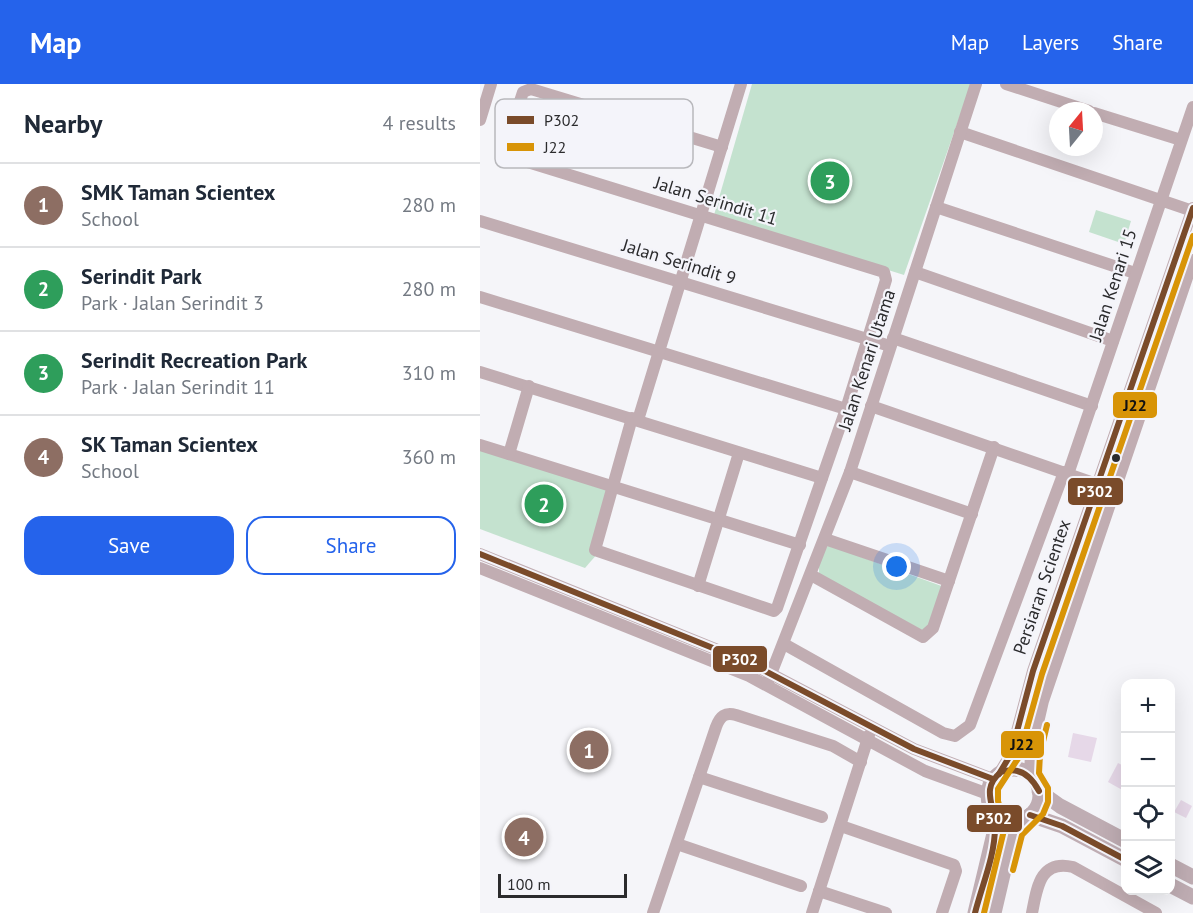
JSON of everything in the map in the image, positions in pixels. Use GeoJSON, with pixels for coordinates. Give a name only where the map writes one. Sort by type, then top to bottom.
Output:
{"type":"FeatureCollection","features":[{"type":"Feature","properties":{"kind":"main road"},"geometry":{"type":"LineString","coordinates":[[1121,839],[1060,806],[1039,791],[1030,776],[1014,769],[993,789],[1005,819],[1026,817],[1062,826],[1121,858]]}},
{"type":"Feature","properties":{"kind":"main road","name":"Persiaran Scientex"},"geometry":{"type":"LineString","coordinates":[[975,913],[996,825],[993,789]]}},
{"type":"Feature","properties":{"kind":"main road"},"geometry":{"type":"LineString","coordinates":[[994,913],[1012,836],[1036,808],[1039,791]]}},
{"type":"Feature","properties":{"kind":"main road"},"geometry":{"type":"LineString","coordinates":[[1175,868],[1193,877]]}},
{"type":"Feature","properties":{"kind":"main road"},"geometry":{"type":"LineString","coordinates":[[1175,888],[1193,897]]}},
{"type":"Feature","properties":{"kind":"street"},"geometry":{"type":"LineString","coordinates":[[480,120],[491,84]]}},
{"type":"Feature","properties":{"kind":"street"},"geometry":{"type":"LineString","coordinates":[[741,84],[659,351],[613,486],[595,546],[598,553],[774,611],[786,588],[867,339]]}},
{"type":"Feature","properties":{"kind":"street","name":"Jalan Kenari Utama"},"geometry":{"type":"LineString","coordinates":[[769,679],[850,472],[976,84]]}},
{"type":"Feature","properties":{"kind":"street"},"geometry":{"type":"LineString","coordinates":[[1006,84],[1061,102]]}},
{"type":"Feature","properties":{"kind":"street","name":"Jalan Serindit 11"},"geometry":{"type":"LineString","coordinates":[[521,99],[523,92],[527,89],[561,99]]}},
{"type":"Feature","properties":{"kind":"street","name":"Jalan Kenari 15"},"geometry":{"type":"LineString","coordinates":[[784,644],[915,718],[955,736],[970,725],[1092,406],[1135,273],[1193,107]]}},
{"type":"Feature","properties":{"kind":"street"},"geometry":{"type":"LineString","coordinates":[[1103,116],[1181,140]]}},
{"type":"Feature","properties":{"kind":"street"},"geometry":{"type":"LineString","coordinates":[[960,132],[1160,201],[1193,210]]}},
{"type":"Feature","properties":{"kind":"street","name":"Jalan Serindit 11"},"geometry":{"type":"LineString","coordinates":[[693,138],[722,147]]}},
{"type":"Feature","properties":{"kind":"street","name":"Jalan Serindit 11"},"geometry":{"type":"LineString","coordinates":[[547,168],[884,272],[886,280],[867,339]]}},
{"type":"Feature","properties":{"kind":"street"},"geometry":{"type":"LineString","coordinates":[[936,207],[1135,273]]}},
{"type":"Feature","properties":{"kind":"street","name":"Persiaran Scientex"},"geometry":{"type":"LineString","coordinates":[[993,789],[1011,754],[1033,671],[1193,210]]}},
{"type":"Feature","properties":{"kind":"street","name":"Jalan Serindit 9"},"geometry":{"type":"LineString","coordinates":[[480,221],[867,339],[891,342],[1092,406]]}},
{"type":"Feature","properties":{"kind":"street","name":"Persiaran Scientex"},"geometry":{"type":"LineString","coordinates":[[1030,776],[1031,753],[1042,701],[1193,260]]}},
{"type":"Feature","properties":{"kind":"street"},"geometry":{"type":"LineString","coordinates":[[915,272],[1113,341]]}},
{"type":"Feature","properties":{"kind":"street"},"geometry":{"type":"LineString","coordinates":[[480,297],[846,409]]}},
{"type":"Feature","properties":{"kind":"street"},"geometry":{"type":"LineString","coordinates":[[480,372],[822,478]]}},
{"type":"Feature","properties":{"kind":"street"},"geometry":{"type":"LineString","coordinates":[[509,454],[529,387]]}},
{"type":"Feature","properties":{"kind":"street"},"geometry":{"type":"LineString","coordinates":[[871,406],[1115,490]]}},
{"type":"Feature","properties":{"kind":"street"},"geometry":{"type":"LineString","coordinates":[[480,445],[800,545]]}},
{"type":"Feature","properties":{"kind":"street"},"geometry":{"type":"LineString","coordinates":[[811,575],[923,637],[929,634],[994,447]]}},
{"type":"Feature","properties":{"kind":"street"},"geometry":{"type":"LineString","coordinates":[[698,586],[740,453]]}},
{"type":"Feature","properties":{"kind":"street"},"geometry":{"type":"LineString","coordinates":[[850,472],[972,514]]}},
{"type":"Feature","properties":{"kind":"street"},"geometry":{"type":"LineString","coordinates":[[825,539],[949,581]]}},
{"type":"Feature","properties":{"kind":"street"},"geometry":{"type":"LineString","coordinates":[[480,554],[853,717],[993,789]]}},
{"type":"Feature","properties":{"kind":"street"},"geometry":{"type":"LineString","coordinates":[[480,568],[769,679],[868,741],[925,771],[993,789]]}},
{"type":"Feature","properties":{"kind":"street"},"geometry":{"type":"LineString","coordinates":[[655,913],[716,727],[723,715],[728,713],[820,741],[861,762]]}},
{"type":"Feature","properties":{"kind":"street"},"geometry":{"type":"LineString","coordinates":[[812,913],[868,741],[867,731],[853,717]]}},
{"type":"Feature","properties":{"kind":"street"},"geometry":{"type":"LineString","coordinates":[[699,777],[822,818]]}},
{"type":"Feature","properties":{"kind":"street"},"geometry":{"type":"LineString","coordinates":[[841,826],[954,865],[956,872],[942,913]]}},
{"type":"Feature","properties":{"kind":"street"},"geometry":{"type":"LineString","coordinates":[[677,844],[801,886]]}},
{"type":"Feature","properties":{"kind":"street"},"geometry":{"type":"LineString","coordinates":[[1032,913],[1038,882],[1049,868],[1060,865],[1073,867],[1156,913]]}},
{"type":"Feature","properties":{"kind":"street"},"geometry":{"type":"LineString","coordinates":[[819,891],[886,913]]}},
{"type":"Feature","properties":{"kind":"green space"},"geometry":{"type":"Polygon","coordinates":[[[752,84],[971,84],[904,275],[714,215],[752,84]]]}},
{"type":"Feature","properties":{"kind":"green space"},"geometry":{"type":"Polygon","coordinates":[[[1096,210],[1131,221],[1124,244],[1089,232],[1096,210]]]}},
{"type":"Feature","properties":{"kind":"green space"},"geometry":{"type":"Polygon","coordinates":[[[480,445],[613,486],[598,553],[585,568],[480,529],[480,445]]]}},
{"type":"Feature","properties":{"kind":"green space"},"geometry":{"type":"Polygon","coordinates":[[[828,545],[947,588],[929,634],[819,574],[819,561],[828,545]]]}},
{"type":"Feature","properties":{"kind":"building"},"geometry":{"type":"Polygon","coordinates":[[[1073,733],[1097,738],[1091,762],[1068,757],[1073,733]]]}},
{"type":"Feature","properties":{"kind":"building"},"geometry":{"type":"Polygon","coordinates":[[[1118,763],[1121,764],[1121,789],[1108,782],[1118,763]]]}},
{"type":"Feature","properties":{"kind":"building"},"geometry":{"type":"Polygon","coordinates":[[[1181,800],[1192,806],[1186,818],[1175,812],[1181,800]]]}},
{"type":"Feature","properties":{"kind":"transit line","name":"P302"},"geometry":{"type":"LineString","coordinates":[[999,774],[1011,754],[1033,671],[1193,208]]}},
{"type":"Feature","properties":{"kind":"transit line","name":"J22"},"geometry":{"type":"LineString","coordinates":[[984,913],[1005,826],[998,801],[998,789],[1019,757],[1042,674],[1193,236]]}},
{"type":"Feature","properties":{"kind":"transit line","name":"P302"},"geometry":{"type":"LineString","coordinates":[[480,554],[750,663],[914,749],[993,779]]}},
{"type":"Feature","properties":{"kind":"transit line","name":"J22"},"geometry":{"type":"LineString","coordinates":[[1013,870],[1022,835],[1043,814],[1048,802],[1048,788],[1039,773],[1040,754],[1047,725]]}},
{"type":"Feature","properties":{"kind":"transit line","name":"P302"},"geometry":{"type":"LineString","coordinates":[[975,913],[991,860],[994,838],[991,785],[1001,772],[1013,770],[1028,777],[1039,791]]}},
{"type":"Feature","properties":{"kind":"transit line","name":"P302"},"geometry":{"type":"LineString","coordinates":[[1030,815],[1062,826],[1121,857]]}},
{"type":"Feature","properties":{"kind":"place","name":"Serindit Recreation Park"},"geometry":{"type":"Point","coordinates":[830,181]}},
{"type":"Feature","properties":{"kind":"place","name":"Serindit Park"},"geometry":{"type":"Point","coordinates":[544,504]}},
{"type":"Feature","properties":{"kind":"place","name":"SMK Taman Scientex"},"geometry":{"type":"Point","coordinates":[589,750]}},
{"type":"Feature","properties":{"kind":"place","name":"SK Taman Scientex"},"geometry":{"type":"Point","coordinates":[524,837]}}]}
